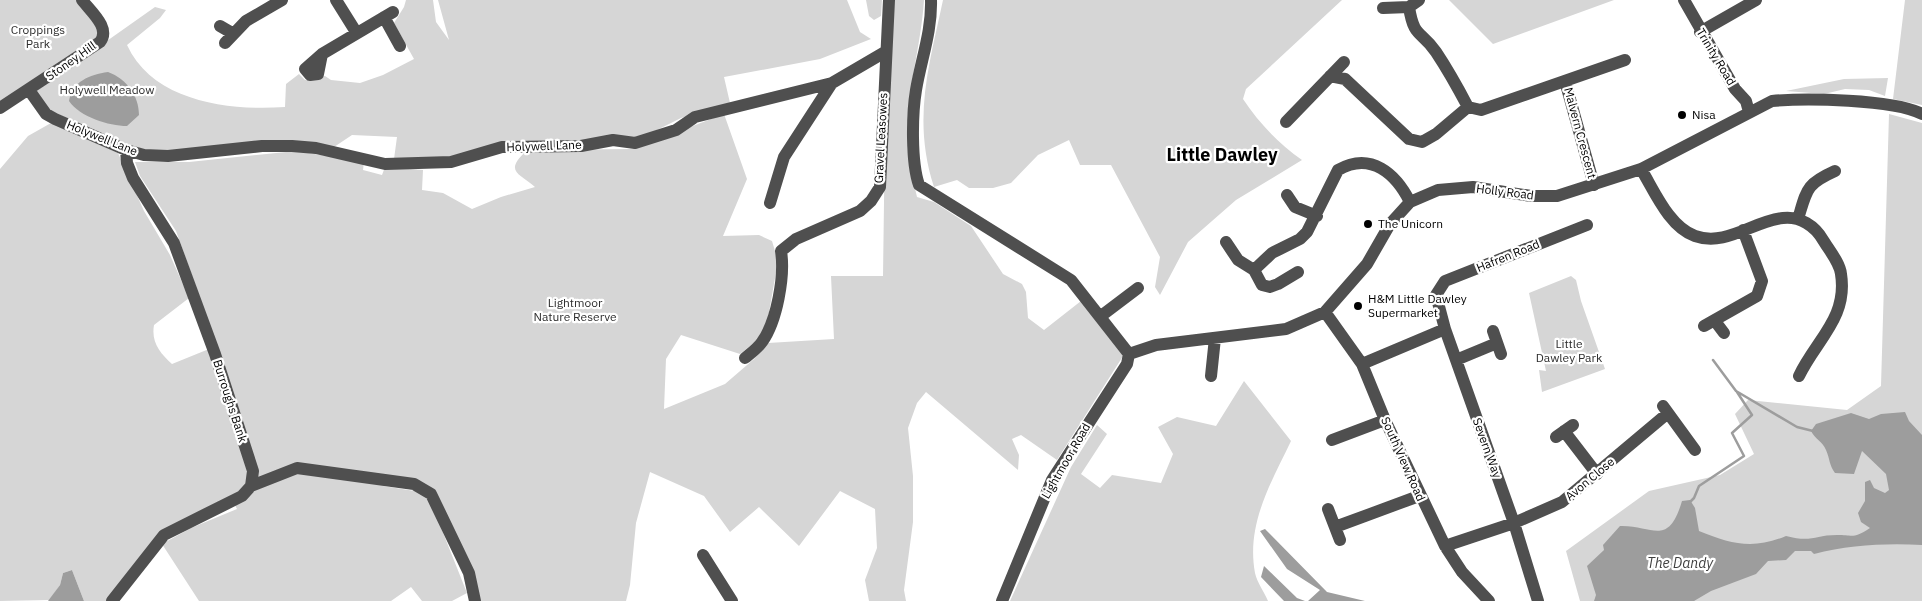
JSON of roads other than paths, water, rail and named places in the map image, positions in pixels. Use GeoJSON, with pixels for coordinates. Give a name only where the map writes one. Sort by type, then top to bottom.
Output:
{"type":"FeatureCollection","features":[{"type":"Feature","properties":{"kind":"street","name":"Stoney Hill"},"geometry":{"type":"LineString","coordinates":[[0,108],[30,90],[104,36],[104,30],[82,0]]}},
{"type":"Feature","properties":{"kind":"street"},"geometry":{"type":"LineString","coordinates":[[220,26],[228,38],[246,21],[282,0]]}},
{"type":"Feature","properties":{"kind":"street"},"geometry":{"type":"LineString","coordinates":[[336,0],[356,32]]}},
{"type":"Feature","properties":{"kind":"street","name":"Gravel Leasowes"},"geometry":{"type":"LineString","coordinates":[[745,358],[762,343],[772,325],[783,267],[781,251],[796,239],[860,211],[871,201],[880,187],[888,0]]}},
{"type":"Feature","properties":{"kind":"street"},"geometry":{"type":"LineString","coordinates":[[932,0],[930,29],[916,92],[913,169],[919,185],[1065,275],[1101,316],[1129,354]]}},
{"type":"Feature","properties":{"kind":"street","name":"Trinity Road"},"geometry":{"type":"LineString","coordinates":[[1684,0],[1700,32],[1735,89],[1746,100],[1750,112]]}},
{"type":"Feature","properties":{"kind":"street"},"geometry":{"type":"LineString","coordinates":[[1700,32],[1756,0]]}},
{"type":"Feature","properties":{"kind":"street"},"geometry":{"type":"LineString","coordinates":[[1330,76],[1345,80],[1409,139],[1422,142],[1436,134],[1468,107],[1434,49],[1415,31],[1414,3],[1383,8]]}},
{"type":"Feature","properties":{"kind":"street"},"geometry":{"type":"LineString","coordinates":[[322,54],[356,32],[388,15],[400,46]]}},
{"type":"Feature","properties":{"kind":"street","name":"Holywell Lane"},"geometry":{"type":"LineString","coordinates":[[30,90],[46,114],[126,150],[144,155],[168,156],[262,146],[292,146],[316,148],[385,164],[451,162],[502,147],[581,146],[613,140],[635,143],[676,130],[694,118],[832,83],[885,52]]}},
{"type":"Feature","properties":{"kind":"street","name":"Malvern Crescent"},"geometry":{"type":"LineString","coordinates":[[1468,107],[1481,110],[1625,60]]}},
{"type":"Feature","properties":{"kind":"street"},"geometry":{"type":"LineString","coordinates":[[1286,122],[1344,62]]}},
{"type":"Feature","properties":{"kind":"street","name":"Malvern Crescent"},"geometry":{"type":"LineString","coordinates":[[1565,81],[1594,185]]}},
{"type":"Feature","properties":{"kind":"street"},"geometry":{"type":"LineString","coordinates":[[770,203],[784,157],[832,83]]}},
{"type":"Feature","properties":{"kind":"street","name":"Holly Road"},"geometry":{"type":"LineString","coordinates":[[1129,354],[1156,345],[1286,329],[1325,312],[1367,264],[1390,224],[1410,202],[1443,190],[1473,187],[1531,196],[1556,196],[1641,169],[1772,102],[1794,99],[1884,105],[1913,110],[1922,114]]}},
{"type":"Feature","properties":{"kind":"street","name":"Burroughs Bank"},"geometry":{"type":"LineString","coordinates":[[126,150],[127,163],[133,178],[174,243],[215,354],[253,471],[252,486]]}},
{"type":"Feature","properties":{"kind":"street"},"geometry":{"type":"LineString","coordinates":[[1254,270],[1272,253],[1300,239],[1317,216],[1338,170],[1364,163],[1392,175],[1410,202]]}},
{"type":"Feature","properties":{"kind":"street"},"geometry":{"type":"LineString","coordinates":[[1641,169],[1675,222],[1694,236],[1716,239],[1782,218],[1798,219],[1817,229],[1842,272],[1840,306],[1830,329],[1808,358],[1799,376]]}},
{"type":"Feature","properties":{"kind":"street"},"geometry":{"type":"LineString","coordinates":[[1798,219],[1805,194],[1814,181],[1836,171]]}},
{"type":"Feature","properties":{"kind":"street"},"geometry":{"type":"LineString","coordinates":[[1287,195],[1295,207],[1317,216]]}},
{"type":"Feature","properties":{"kind":"street","name":"Hafren Road"},"geometry":{"type":"LineString","coordinates":[[1436,295],[1445,281],[1586,225]]}},
{"type":"Feature","properties":{"kind":"street"},"geometry":{"type":"LineString","coordinates":[[1724,333],[1710,323],[1757,296],[1762,281],[1743,230]]}},
{"type":"Feature","properties":{"kind":"street"},"geometry":{"type":"LineString","coordinates":[[1226,242],[1238,260],[1254,270],[1262,285],[1270,287],[1298,272]]}},
{"type":"Feature","properties":{"kind":"street"},"geometry":{"type":"LineString","coordinates":[[1101,316],[1138,288]]}},
{"type":"Feature","properties":{"kind":"street","name":"Severn Way"},"geometry":{"type":"LineString","coordinates":[[1436,295],[1445,329],[1514,523],[1538,601]]}},
{"type":"Feature","properties":{"kind":"street","name":"South View Road"},"geometry":{"type":"LineString","coordinates":[[1325,312],[1362,364],[1419,496],[1445,546],[1462,572],[1489,601]]}},
{"type":"Feature","properties":{"kind":"street"},"geometry":{"type":"LineString","coordinates":[[1362,364],[1445,329]]}},
{"type":"Feature","properties":{"kind":"street"},"geometry":{"type":"LineString","coordinates":[[1456,360],[1499,349],[1493,331]]}},
{"type":"Feature","properties":{"kind":"street"},"geometry":{"type":"LineString","coordinates":[[1212,376],[1215,338]]}},
{"type":"Feature","properties":{"kind":"street","name":"Lightmoor Road"},"geometry":{"type":"LineString","coordinates":[[1002,601],[1052,480],[1127,364],[1129,354]]}},
{"type":"Feature","properties":{"kind":"street","name":"Avon Close"},"geometry":{"type":"LineString","coordinates":[[1445,546],[1514,523],[1562,502],[1597,474],[1666,410],[1695,450]]}},
{"type":"Feature","properties":{"kind":"street"},"geometry":{"type":"LineString","coordinates":[[1332,440],[1385,420]]}},
{"type":"Feature","properties":{"kind":"street"},"geometry":{"type":"LineString","coordinates":[[1340,423],[1345,435]]}},
{"type":"Feature","properties":{"kind":"street"},"geometry":{"type":"LineString","coordinates":[[1565,431],[1597,474]]}},
{"type":"Feature","properties":{"kind":"street"},"geometry":{"type":"LineString","coordinates":[[112,601],[164,535],[242,496],[252,486],[297,468],[414,484],[431,494],[469,573],[475,601]]}},
{"type":"Feature","properties":{"kind":"street"},"geometry":{"type":"LineString","coordinates":[[1335,526],[1419,496]]}},
{"type":"Feature","properties":{"kind":"street"},"geometry":{"type":"LineString","coordinates":[[1328,509],[1340,540]]}},
{"type":"Feature","properties":{"kind":"street"},"geometry":{"type":"LineString","coordinates":[[703,555],[732,601]]}},
{"type":"Feature","properties":{"kind":"water"},"geometry":{"type":"Polygon","coordinates":[[[108,72],[121,79],[131,89],[137,101],[139,115],[127,126],[95,120],[80,112],[69,101],[74,88],[83,80],[108,72]]]}},
{"type":"Feature","properties":{"kind":"water","name":"The Dandy"},"geometry":{"type":"Polygon","coordinates":[[[1905,412],[1909,421],[1922,435],[1922,545],[1868,545],[1814,554],[1811,551],[1795,551],[1786,560],[1768,561],[1756,574],[1711,591],[1694,601],[1594,601],[1596,595],[1587,566],[1604,550],[1603,545],[1620,526],[1658,531],[1665,529],[1671,525],[1677,516],[1682,501],[1690,500],[1695,508],[1699,531],[1742,544],[1763,543],[1786,536],[1807,539],[1829,535],[1854,536],[1870,528],[1861,522],[1858,513],[1865,501],[1865,482],[1870,480],[1874,488],[1885,493],[1889,490],[1886,474],[1862,451],[1854,474],[1835,473],[1825,447],[1811,431],[1816,424],[1851,413],[1869,419],[1881,414],[1905,412]]]}},
{"type":"Feature","properties":{"kind":"water"},"geometry":{"type":"Polygon","coordinates":[[[1265,529],[1327,592],[1365,601],[1308,601],[1320,590],[1287,569],[1260,531],[1265,529]]]}},
{"type":"Feature","properties":{"kind":"water"},"geometry":{"type":"Polygon","coordinates":[[[1264,566],[1297,598],[1305,601],[1284,601],[1261,577],[1264,566]]]}},
{"type":"Feature","properties":{"kind":"water"},"geometry":{"type":"Polygon","coordinates":[[[72,570],[84,601],[48,601],[60,585],[63,573],[72,570]]]}},
{"type":"Feature","properties":{"kind":"waterway"},"geometry":{"type":"LineString","coordinates":[[1713,360],[1736,391],[1797,427],[1813,431]]}},
{"type":"Feature","properties":{"kind":"waterway"},"geometry":{"type":"LineString","coordinates":[[1690,502],[1694,498],[1699,486],[1744,456],[1732,433],[1752,415],[1737,392]]}},
{"type":"Feature","properties":{"kind":"place","name":"Nisa"},"geometry":{"type":"Point","coordinates":[1682,115]}},
{"type":"Feature","properties":{"kind":"place","name":"The Unicorn"},"geometry":{"type":"Point","coordinates":[1368,224]}},
{"type":"Feature","properties":{"kind":"place","name":"H&M Little Dawley Supermarket"},"geometry":{"type":"Point","coordinates":[1358,306]}},
{"type":"Feature","properties":{"kind":"district","name":"Little Dawley"},"geometry":{"type":"Point","coordinates":[1222,155]}},
{"type":"Feature","properties":{"kind":"park label","name":"Croppings Park"},"geometry":{"type":"Point","coordinates":[38,37]}},
{"type":"Feature","properties":{"kind":"park label","name":"Holywell Meadow"},"geometry":{"type":"Point","coordinates":[107,90]}},
{"type":"Feature","properties":{"kind":"park label","name":"Lightmoor Nature Reserve"},"geometry":{"type":"Point","coordinates":[575,310]}},
{"type":"Feature","properties":{"kind":"park label","name":"Little Dawley Park"},"geometry":{"type":"Point","coordinates":[1569,351]}}]}
